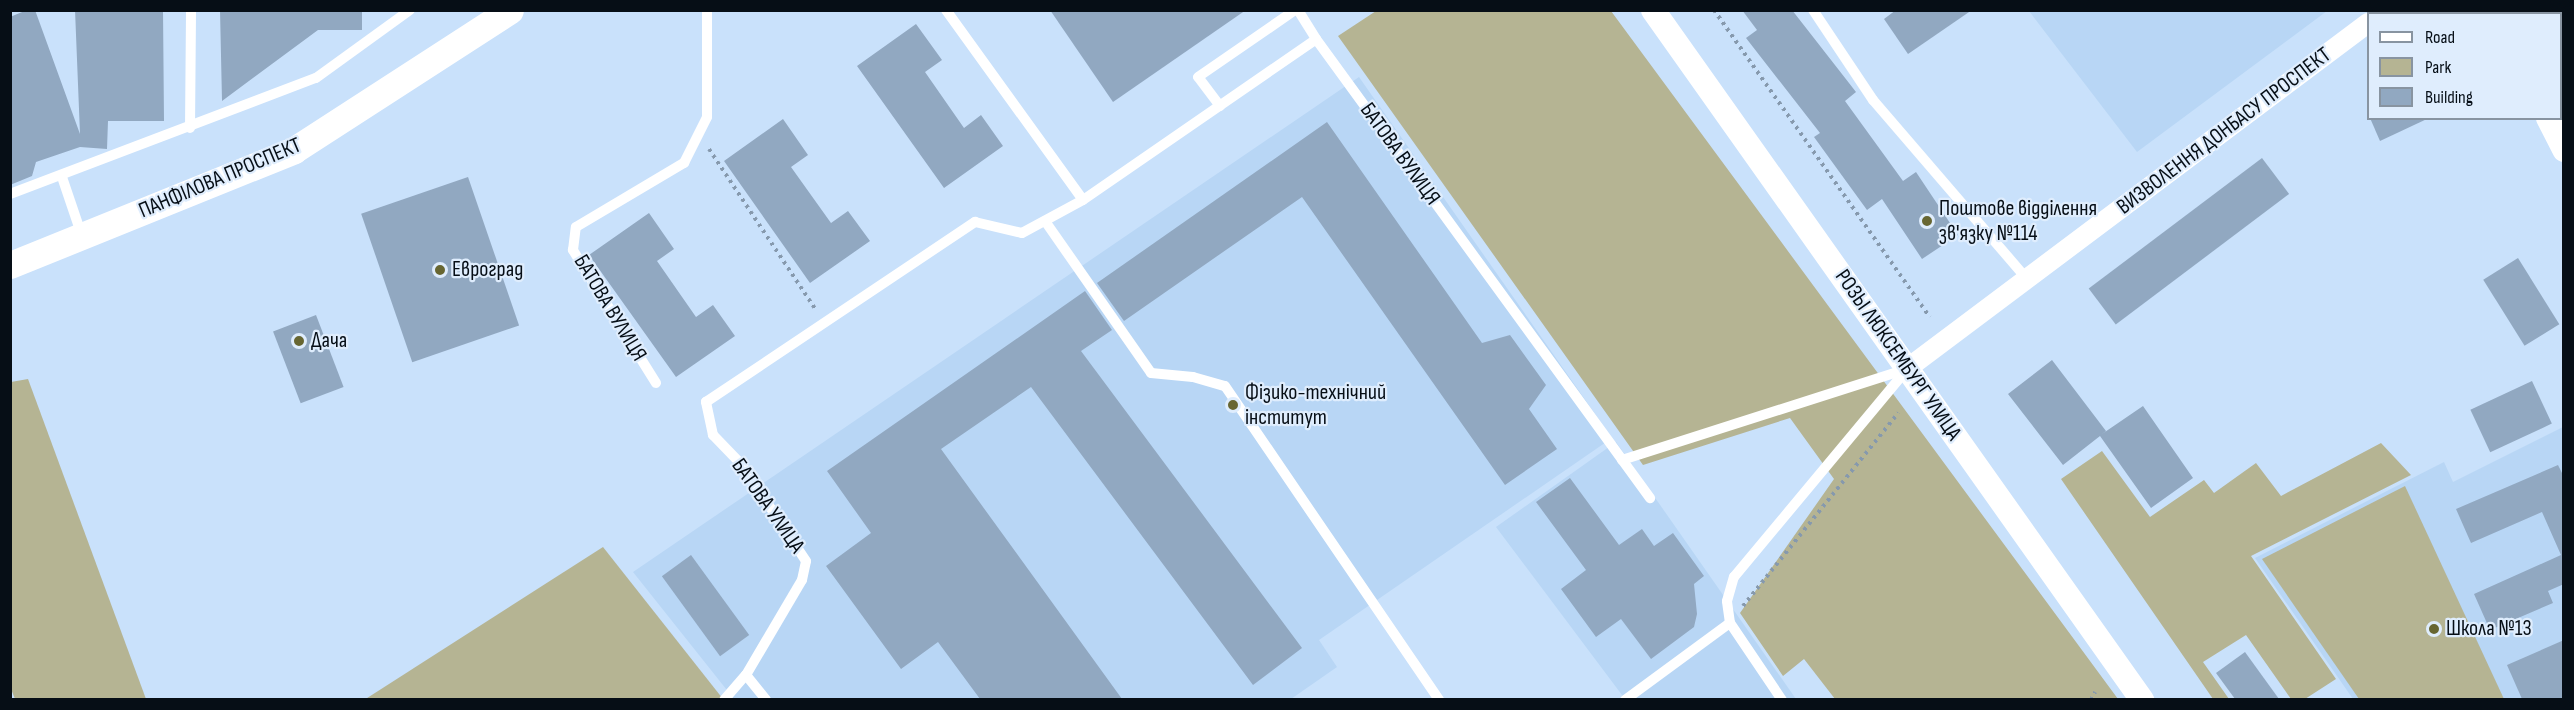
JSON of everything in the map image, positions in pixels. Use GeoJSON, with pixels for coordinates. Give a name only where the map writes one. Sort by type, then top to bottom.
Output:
{"type":"FeatureCollection","features":[{"type":"Feature","properties":{"kind":"main road","name":"ПАНФІЛОВА ПРОСПЕКТ"},"geometry":{"type":"LineString","coordinates":[[10,265],[294,150],[510,10]]}},
{"type":"Feature","properties":{"kind":"street","name":"РОЗЫ ЛЮКСЕМБУРГ УЛИЦА"},"geometry":{"type":"LineString","coordinates":[[1653,10],[2142,699]]}},
{"type":"Feature","properties":{"kind":"street","name":"ВИЗВОЛЕННЯ ДОНБАСУ ПРОСПЕКТ"},"geometry":{"type":"LineString","coordinates":[[1908,369],[2367,24]]}},
{"type":"Feature","properties":{"kind":"street"},"geometry":{"type":"LineString","coordinates":[[2549,120],[2564,150]]}},
{"type":"Feature","properties":{"kind":"lane"},"geometry":{"type":"LineString","coordinates":[[190,128],[191,10]]}},
{"type":"Feature","properties":{"kind":"lane"},"geometry":{"type":"LineString","coordinates":[[10,194],[62,177],[316,78],[410,10]]}},
{"type":"Feature","properties":{"kind":"lane","name":"БАТОВА ВУЛИЦЯ"},"geometry":{"type":"LineString","coordinates":[[656,383],[573,250],[576,227],[684,163],[707,117],[707,10]]}},
{"type":"Feature","properties":{"kind":"lane"},"geometry":{"type":"LineString","coordinates":[[946,10],[1083,200]]}},
{"type":"Feature","properties":{"kind":"lane"},"geometry":{"type":"LineString","coordinates":[[1220,105],[1198,77],[1296,10]]}},
{"type":"Feature","properties":{"kind":"lane","name":"БАТОВА ВУЛИЦЯ"},"geometry":{"type":"LineString","coordinates":[[1296,10],[1650,498]]}},
{"type":"Feature","properties":{"kind":"lane"},"geometry":{"type":"LineString","coordinates":[[1813,10],[1873,100],[2027,279]]}},
{"type":"Feature","properties":{"kind":"lane"},"geometry":{"type":"LineString","coordinates":[[825,323],[975,222],[1022,233],[1083,200],[1316,39]]}},
{"type":"Feature","properties":{"kind":"lane"},"geometry":{"type":"LineString","coordinates":[[62,177],[82,236]]}},
{"type":"Feature","properties":{"kind":"lane"},"geometry":{"type":"LineString","coordinates":[[1045,221],[1151,373],[1193,377],[1225,386],[1439,699]]}},
{"type":"Feature","properties":{"kind":"lane","name":"БАТОВА УЛИЦА"},"geometry":{"type":"LineString","coordinates":[[724,699],[746,675],[802,580],[806,561],[742,465],[713,435],[706,402],[825,323]]}},
{"type":"Feature","properties":{"kind":"lane"},"geometry":{"type":"LineString","coordinates":[[1622,460],[1908,369]]}},
{"type":"Feature","properties":{"kind":"lane"},"geometry":{"type":"LineString","coordinates":[[1782,699],[1730,623],[1727,601],[1734,577],[1908,369]]}},
{"type":"Feature","properties":{"kind":"lane"},"geometry":{"type":"LineString","coordinates":[[1625,699],[1730,623]]}},
{"type":"Feature","properties":{"kind":"lane"},"geometry":{"type":"LineString","coordinates":[[746,675],[765,699]]}},
{"type":"Feature","properties":{"kind":"path"},"geometry":{"type":"LineString","coordinates":[[1714,10],[1930,317]]}},
{"type":"Feature","properties":{"kind":"path"},"geometry":{"type":"LineString","coordinates":[[699,134],[825,323]]}},
{"type":"Feature","properties":{"kind":"path"},"geometry":{"type":"LineString","coordinates":[[1730,623],[1898,413]]}},
{"type":"Feature","properties":{"kind":"path"},"geometry":{"type":"LineString","coordinates":[[2091,699],[2095,692]]}},
{"type":"Feature","properties":{"kind":"shaded area"},"geometry":{"type":"Polygon","coordinates":[[[2029,11],[2327,11],[2137,152],[2029,11]]]}},
{"type":"Feature","properties":{"kind":"shaded area","name":"Фізико-технічний інститут"},"geometry":{"type":"Polygon","coordinates":[[[1359,77],[1612,438],[1319,640],[1337,667],[1291,699],[734,699],[633,572],[1359,77]]]}},
{"type":"Feature","properties":{"kind":"shaded area","name":"Школа №13"},"geometry":{"type":"Polygon","coordinates":[[[2563,427],[2563,699],[2353,699],[2255,558],[2444,462],[2453,482],[2563,427]]]}},
{"type":"Feature","properties":{"kind":"shaded area"},"geometry":{"type":"Polygon","coordinates":[[[1616,442],[1796,699],[1625,699],[1496,527],[1616,442]]]}},
{"type":"Feature","properties":{"kind":"green space"},"geometry":{"type":"Polygon","coordinates":[[[1376,11],[1611,11],[2118,699],[1835,699],[1804,659],[1783,676],[1740,613],[1834,479],[1790,418],[1643,465],[1338,36],[1376,11]]]}},
{"type":"Feature","properties":{"kind":"green space"},"geometry":{"type":"Polygon","coordinates":[[[28,379],[146,699],[15,699],[11,689],[11,382],[28,379]]]}},
{"type":"Feature","properties":{"kind":"green space"},"geometry":{"type":"Polygon","coordinates":[[[2381,443],[2411,475],[2251,556],[2336,679],[2305,699],[2291,699],[2246,635],[2203,662],[2229,699],[2213,699],[2061,479],[2102,451],[2150,517],[2204,480],[2214,493],[2256,463],[2281,496],[2381,443]]]}},
{"type":"Feature","properties":{"kind":"green space"},"geometry":{"type":"Polygon","coordinates":[[[2405,486],[2504,699],[2359,699],[2262,559],[2405,486]]]}},
{"type":"Feature","properties":{"kind":"green space"},"geometry":{"type":"Polygon","coordinates":[[[603,547],[723,699],[364,700],[603,547]]]}},
{"type":"Feature","properties":{"kind":"building"},"geometry":{"type":"Polygon","coordinates":[[[27,10],[35,10],[80,134],[75,10],[163,10],[164,121],[108,121],[107,149],[80,147],[36,162],[32,176],[10,185],[10,17],[27,10]]]}},
{"type":"Feature","properties":{"kind":"building"},"geometry":{"type":"Polygon","coordinates":[[[220,10],[362,10],[362,30],[318,30],[222,101],[220,10]]]}},
{"type":"Feature","properties":{"kind":"building"},"geometry":{"type":"Polygon","coordinates":[[[1050,10],[1246,10],[1113,102],[1050,10]]]}},
{"type":"Feature","properties":{"kind":"building"},"geometry":{"type":"Polygon","coordinates":[[[1742,10],[1792,10],[1856,92],[1845,101],[1903,181],[1916,172],[1958,235],[1922,259],[1882,199],[1867,210],[1814,137],[1820,133],[1746,38],[1757,30],[1742,10]]]}},
{"type":"Feature","properties":{"kind":"building"},"geometry":{"type":"Polygon","coordinates":[[[1896,10],[1972,10],[1908,54],[1884,19],[1896,10]]]}},
{"type":"Feature","properties":{"kind":"building"},"geometry":{"type":"Polygon","coordinates":[[[916,24],[942,60],[925,72],[964,128],[981,115],[1003,146],[944,188],[857,66],[916,24]]]}},
{"type":"Feature","properties":{"kind":"building"},"geometry":{"type":"Polygon","coordinates":[[[783,119],[808,155],[791,167],[831,223],[848,211],[870,241],[810,283],[724,161],[783,119]]]}},
{"type":"Feature","properties":{"kind":"building"},"geometry":{"type":"Polygon","coordinates":[[[2371,120],[2425,120],[2380,141],[2371,120]]]}},
{"type":"Feature","properties":{"kind":"building"},"geometry":{"type":"Polygon","coordinates":[[[1327,122],[1482,343],[1510,335],[1546,385],[1529,409],[1557,449],[1505,485],[1302,197],[1124,321],[1097,283],[1327,122]]]}},
{"type":"Feature","properties":{"kind":"building"},"geometry":{"type":"Polygon","coordinates":[[[2262,158],[2289,194],[2116,325],[2089,289],[2262,158]]]}},
{"type":"Feature","properties":{"kind":"building","name":"Евроград"},"geometry":{"type":"Polygon","coordinates":[[[468,177],[519,325],[412,362],[361,214],[468,177]]]}},
{"type":"Feature","properties":{"kind":"building"},"geometry":{"type":"Polygon","coordinates":[[[649,213],[674,249],[657,261],[696,317],[713,305],[735,336],[676,377],[589,255],[649,213]]]}},
{"type":"Feature","properties":{"kind":"building"},"geometry":{"type":"Polygon","coordinates":[[[2518,258],[2559,324],[2525,346],[2483,280],[2518,258]]]}},
{"type":"Feature","properties":{"kind":"building"},"geometry":{"type":"Polygon","coordinates":[[[1085,291],[1112,330],[1081,351],[1302,648],[1253,685],[1031,387],[941,449],[1122,699],[980,699],[938,642],[901,669],[826,566],[871,533],[827,471],[1085,291]]]}},
{"type":"Feature","properties":{"kind":"building"},"geometry":{"type":"Polygon","coordinates":[[[316,315],[344,387],[301,403],[273,331],[316,315]]]}},
{"type":"Feature","properties":{"kind":"building"},"geometry":{"type":"Polygon","coordinates":[[[2052,360],[2106,431],[2102,434],[2143,406],[2193,478],[2151,508],[2100,436],[2063,465],[2008,394],[2052,360]]]}},
{"type":"Feature","properties":{"kind":"building"},"geometry":{"type":"Polygon","coordinates":[[[2532,381],[2552,424],[2490,452],[2470,410],[2532,381]]]}},
{"type":"Feature","properties":{"kind":"building"},"geometry":{"type":"Polygon","coordinates":[[[2558,465],[2564,477],[2564,584],[2548,591],[2553,603],[2490,630],[2474,594],[2561,555],[2542,512],[2471,543],[2456,509],[2558,465]]]}},
{"type":"Feature","properties":{"kind":"building"},"geometry":{"type":"Polygon","coordinates":[[[1570,478],[1619,545],[1642,529],[1654,546],[1673,533],[1704,576],[1694,584],[1697,614],[1694,627],[1651,659],[1621,619],[1596,637],[1561,589],[1586,570],[1536,502],[1570,478]]]}},
{"type":"Feature","properties":{"kind":"building"},"geometry":{"type":"Polygon","coordinates":[[[691,555],[749,635],[720,656],[662,576],[691,555]]]}},
{"type":"Feature","properties":{"kind":"building"},"geometry":{"type":"Polygon","coordinates":[[[2564,640],[2564,699],[2522,699],[2507,665],[2564,640]]]}},
{"type":"Feature","properties":{"kind":"building"},"geometry":{"type":"Polygon","coordinates":[[[2245,652],[2279,699],[2235,699],[2216,673],[2245,652]]]}},
{"type":"Feature","properties":{"kind":"place","name":"Поштове відділення зв'язку №114"},"geometry":{"type":"Point","coordinates":[1927,221]}},
{"type":"Feature","properties":{"kind":"place","name":"Евроград"},"geometry":{"type":"Point","coordinates":[440,270]}},
{"type":"Feature","properties":{"kind":"place","name":"Дача"},"geometry":{"type":"Point","coordinates":[299,341]}},
{"type":"Feature","properties":{"kind":"place","name":"Фізико-технічний інститут"},"geometry":{"type":"Point","coordinates":[1233,405]}},
{"type":"Feature","properties":{"kind":"place","name":"Школа №13"},"geometry":{"type":"Point","coordinates":[2434,629]}}]}
